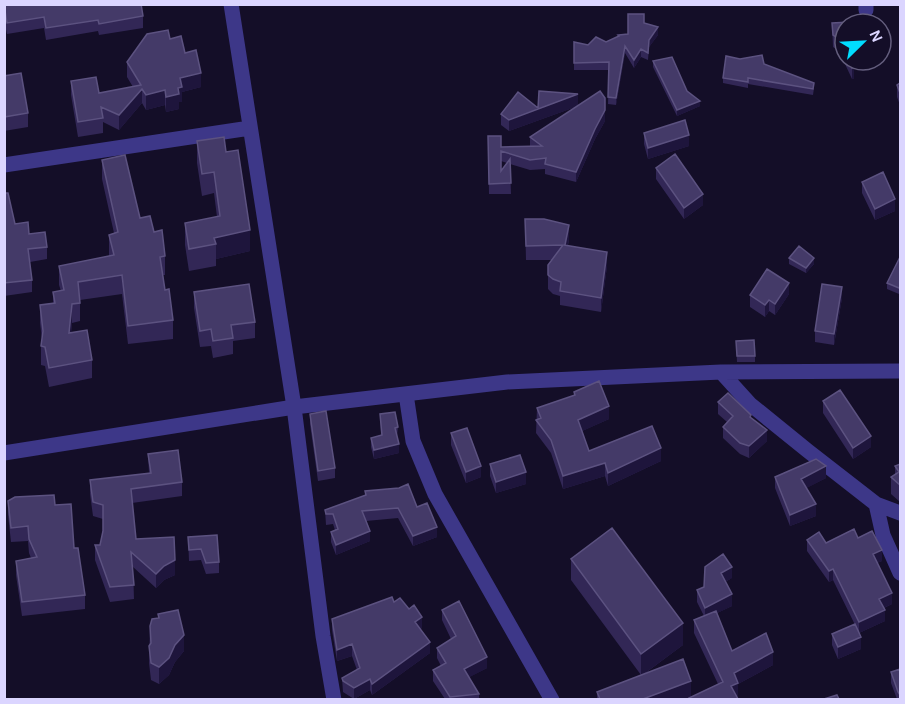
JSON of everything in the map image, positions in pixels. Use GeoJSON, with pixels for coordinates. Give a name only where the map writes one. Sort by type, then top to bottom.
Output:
{"type":"FeatureCollection","features":[{"type":"Feature","properties":{"kind":"street"},"geometry":{"type":"LineString","coordinates":[[231,4],[294,407],[322,636],[334,699]]}},
{"type":"Feature","properties":{"kind":"street"},"geometry":{"type":"LineString","coordinates":[[4,165],[250,128]]}},
{"type":"Feature","properties":{"kind":"street"},"geometry":{"type":"LineString","coordinates":[[4,453],[294,407],[507,382],[721,372],[900,371]]}},
{"type":"Feature","properties":{"kind":"street"},"geometry":{"type":"LineString","coordinates":[[721,372],[750,404],[876,504],[900,513]]}},
{"type":"Feature","properties":{"kind":"street"},"geometry":{"type":"LineString","coordinates":[[406,394],[413,441],[435,494],[552,699]]}},
{"type":"Feature","properties":{"kind":"street"},"geometry":{"type":"LineString","coordinates":[[876,504],[883,535],[900,573]]}},
{"type":"Feature","properties":{"kind":"building"},"geometry":{"type":"Polygon","coordinates":[[[4,4],[141,4],[143,16],[99,24],[98,20],[46,28],[44,17],[7,23],[4,4]]]}},
{"type":"Feature","properties":{"kind":"building"},"geometry":{"type":"Polygon","coordinates":[[[628,14],[644,14],[644,23],[658,27],[649,40],[648,53],[641,49],[634,60],[625,46],[616,98],[608,97],[609,62],[574,63],[574,42],[588,45],[596,37],[606,42],[618,35],[628,34],[628,14]]]}},
{"type":"Feature","properties":{"kind":"building"},"geometry":{"type":"Polygon","coordinates":[[[168,30],[170,39],[181,36],[185,53],[196,50],[201,73],[180,78],[182,87],[178,88],[179,94],[166,97],[165,90],[146,95],[142,89],[119,115],[101,107],[103,118],[78,122],[71,81],[96,77],[99,93],[141,85],[127,62],[147,34],[168,30]]]}},
{"type":"Feature","properties":{"kind":"building"},"geometry":{"type":"Polygon","coordinates":[[[762,55],[764,64],[814,83],[813,89],[748,78],[748,82],[723,78],[726,56],[740,59],[762,55]]]}},
{"type":"Feature","properties":{"kind":"building"},"geometry":{"type":"Polygon","coordinates":[[[672,57],[687,91],[700,101],[677,110],[653,61],[672,57]]]}},
{"type":"Feature","properties":{"kind":"building"},"geometry":{"type":"Polygon","coordinates":[[[21,73],[28,113],[4,117],[4,76],[21,73]]]}},
{"type":"Feature","properties":{"kind":"building"},"geometry":{"type":"Polygon","coordinates":[[[539,91],[578,94],[509,120],[501,114],[518,92],[538,108],[539,91]]]}},
{"type":"Feature","properties":{"kind":"building"},"geometry":{"type":"Polygon","coordinates":[[[600,91],[605,98],[605,110],[576,172],[545,164],[546,158],[530,160],[501,151],[501,171],[510,159],[511,183],[489,184],[488,136],[501,136],[501,147],[542,146],[530,137],[600,91]]]}},
{"type":"Feature","properties":{"kind":"building"},"geometry":{"type":"Polygon","coordinates":[[[685,120],[689,135],[648,148],[644,133],[685,120]]]}},
{"type":"Feature","properties":{"kind":"building"},"geometry":{"type":"Polygon","coordinates":[[[224,137],[226,152],[238,150],[250,230],[214,238],[216,244],[189,249],[185,223],[220,216],[214,172],[202,174],[197,141],[224,137]]]}},
{"type":"Feature","properties":{"kind":"building"},"geometry":{"type":"Polygon","coordinates":[[[675,154],[703,194],[684,208],[656,168],[675,154]]]}},
{"type":"Feature","properties":{"kind":"building"},"geometry":{"type":"Polygon","coordinates":[[[125,155],[140,218],[150,216],[154,232],[162,230],[165,256],[160,257],[165,290],[169,289],[173,320],[128,326],[122,275],[78,282],[80,303],[72,304],[69,333],[87,330],[92,360],[49,368],[45,347],[41,346],[43,331],[40,305],[55,303],[53,292],[64,290],[59,266],[114,255],[109,235],[118,232],[102,160],[125,155]]]}},
{"type":"Feature","properties":{"kind":"building"},"geometry":{"type":"Polygon","coordinates":[[[883,172],[895,199],[875,209],[862,182],[883,172]]]}},
{"type":"Feature","properties":{"kind":"building"},"geometry":{"type":"Polygon","coordinates":[[[4,191],[8,193],[15,224],[28,222],[29,234],[45,232],[47,247],[28,249],[32,280],[4,283],[4,191]]]}},
{"type":"Feature","properties":{"kind":"building"},"geometry":{"type":"Polygon","coordinates":[[[525,219],[544,219],[569,225],[564,245],[607,252],[601,298],[560,291],[561,282],[548,275],[548,265],[563,245],[526,246],[525,219]]]}},
{"type":"Feature","properties":{"kind":"building"},"geometry":{"type":"Polygon","coordinates":[[[799,246],[814,258],[806,268],[789,258],[799,246]]]}},
{"type":"Feature","properties":{"kind":"building"},"geometry":{"type":"Polygon","coordinates":[[[900,257],[900,286],[899,288],[887,283],[900,257]]]}},
{"type":"Feature","properties":{"kind":"building"},"geometry":{"type":"Polygon","coordinates":[[[767,269],[789,283],[775,304],[769,300],[765,305],[750,295],[767,269]]]}},
{"type":"Feature","properties":{"kind":"building"},"geometry":{"type":"Polygon","coordinates":[[[249,284],[255,322],[231,325],[233,338],[213,341],[211,329],[200,331],[194,292],[249,284]]]}},
{"type":"Feature","properties":{"kind":"building"},"geometry":{"type":"Polygon","coordinates":[[[822,284],[842,287],[834,334],[815,331],[822,284]]]}},
{"type":"Feature","properties":{"kind":"building"},"geometry":{"type":"Polygon","coordinates":[[[754,340],[755,356],[737,356],[736,341],[754,340]]]}},
{"type":"Feature","properties":{"kind":"building"},"geometry":{"type":"Polygon","coordinates":[[[599,381],[609,406],[578,420],[589,451],[652,426],[661,448],[608,473],[605,463],[563,476],[551,440],[536,420],[541,418],[537,408],[575,395],[574,392],[599,381]]]}},
{"type":"Feature","properties":{"kind":"building"},"geometry":{"type":"Polygon","coordinates":[[[840,390],[871,436],[853,448],[823,401],[840,390]]]}},
{"type":"Feature","properties":{"kind":"building"},"geometry":{"type":"Polygon","coordinates":[[[728,393],[751,415],[750,417],[767,430],[749,446],[740,443],[723,427],[733,416],[718,402],[728,393]]]}},
{"type":"Feature","properties":{"kind":"building"},"geometry":{"type":"Polygon","coordinates":[[[326,411],[335,468],[318,471],[310,414],[326,411]]]}},
{"type":"Feature","properties":{"kind":"building"},"geometry":{"type":"Polygon","coordinates":[[[395,412],[398,427],[395,428],[399,444],[374,450],[371,438],[382,435],[380,414],[395,412]]]}},
{"type":"Feature","properties":{"kind":"building"},"geometry":{"type":"Polygon","coordinates":[[[467,428],[481,466],[466,472],[451,433],[467,428]]]}},
{"type":"Feature","properties":{"kind":"building"},"geometry":{"type":"Polygon","coordinates":[[[178,450],[182,482],[131,489],[136,539],[174,537],[175,560],[156,574],[131,552],[134,585],[110,587],[95,545],[100,545],[103,531],[103,505],[93,502],[90,480],[151,473],[148,454],[178,450]]]}},
{"type":"Feature","properties":{"kind":"building"},"geometry":{"type":"Polygon","coordinates":[[[520,455],[526,472],[496,482],[490,464],[520,455]]]}},
{"type":"Feature","properties":{"kind":"building"},"geometry":{"type":"Polygon","coordinates":[[[816,459],[826,466],[801,479],[816,504],[790,515],[775,477],[816,459]]]}},
{"type":"Feature","properties":{"kind":"building"},"geometry":{"type":"Polygon","coordinates":[[[900,464],[900,485],[891,477],[899,472],[895,466],[900,464]]]}},
{"type":"Feature","properties":{"kind":"building"},"geometry":{"type":"Polygon","coordinates":[[[408,484],[417,507],[427,503],[437,527],[413,536],[398,508],[362,511],[370,531],[336,545],[331,532],[338,529],[333,514],[326,514],[325,510],[366,495],[365,491],[399,488],[408,484]]]}},
{"type":"Feature","properties":{"kind":"building"},"geometry":{"type":"Polygon","coordinates":[[[54,495],[55,505],[71,504],[74,548],[78,548],[85,595],[22,602],[16,561],[37,557],[29,539],[28,526],[11,528],[8,501],[15,497],[54,495]]]}},
{"type":"Feature","properties":{"kind":"building"},"geometry":{"type":"Polygon","coordinates":[[[612,528],[683,623],[641,654],[571,559],[612,528]]]}},
{"type":"Feature","properties":{"kind":"building"},"geometry":{"type":"Polygon","coordinates":[[[854,529],[858,538],[872,531],[882,550],[873,554],[892,593],[879,599],[885,610],[859,622],[833,569],[829,571],[807,540],[819,532],[826,543],[854,529]]]}},
{"type":"Feature","properties":{"kind":"building"},"geometry":{"type":"Polygon","coordinates":[[[217,535],[219,562],[206,563],[201,549],[189,550],[188,537],[217,535]]]}},
{"type":"Feature","properties":{"kind":"building"},"geometry":{"type":"Polygon","coordinates":[[[723,554],[732,567],[721,573],[732,594],[705,608],[697,590],[704,587],[705,567],[723,554]]]}},
{"type":"Feature","properties":{"kind":"building"},"geometry":{"type":"Polygon","coordinates":[[[392,597],[394,602],[400,598],[409,609],[414,605],[422,617],[415,622],[430,642],[372,684],[370,679],[354,688],[342,678],[360,668],[352,644],[337,650],[332,619],[392,597]]]}},
{"type":"Feature","properties":{"kind":"building"},"geometry":{"type":"Polygon","coordinates":[[[459,601],[487,657],[464,669],[479,694],[450,697],[433,670],[446,663],[437,648],[456,636],[442,610],[459,601]]]}},
{"type":"Feature","properties":{"kind":"building"},"geometry":{"type":"Polygon","coordinates":[[[178,610],[184,635],[175,645],[169,658],[159,667],[151,663],[149,646],[152,619],[159,618],[158,614],[178,610]]]}},
{"type":"Feature","properties":{"kind":"building"},"geometry":{"type":"Polygon","coordinates":[[[716,611],[732,651],[766,633],[773,652],[734,673],[738,683],[731,686],[738,699],[690,699],[723,682],[694,620],[716,611]]]}},
{"type":"Feature","properties":{"kind":"building"},"geometry":{"type":"Polygon","coordinates":[[[855,624],[861,637],[838,647],[832,634],[855,624]]]}},
{"type":"Feature","properties":{"kind":"building"},"geometry":{"type":"Polygon","coordinates":[[[683,659],[691,681],[643,699],[600,699],[597,692],[683,659]]]}},
{"type":"Feature","properties":{"kind":"building"},"geometry":{"type":"Polygon","coordinates":[[[900,669],[900,695],[891,672],[900,669]]]}},
{"type":"Feature","properties":{"kind":"building"},"geometry":{"type":"Polygon","coordinates":[[[837,695],[839,699],[824,699],[837,695]]]}}]}
